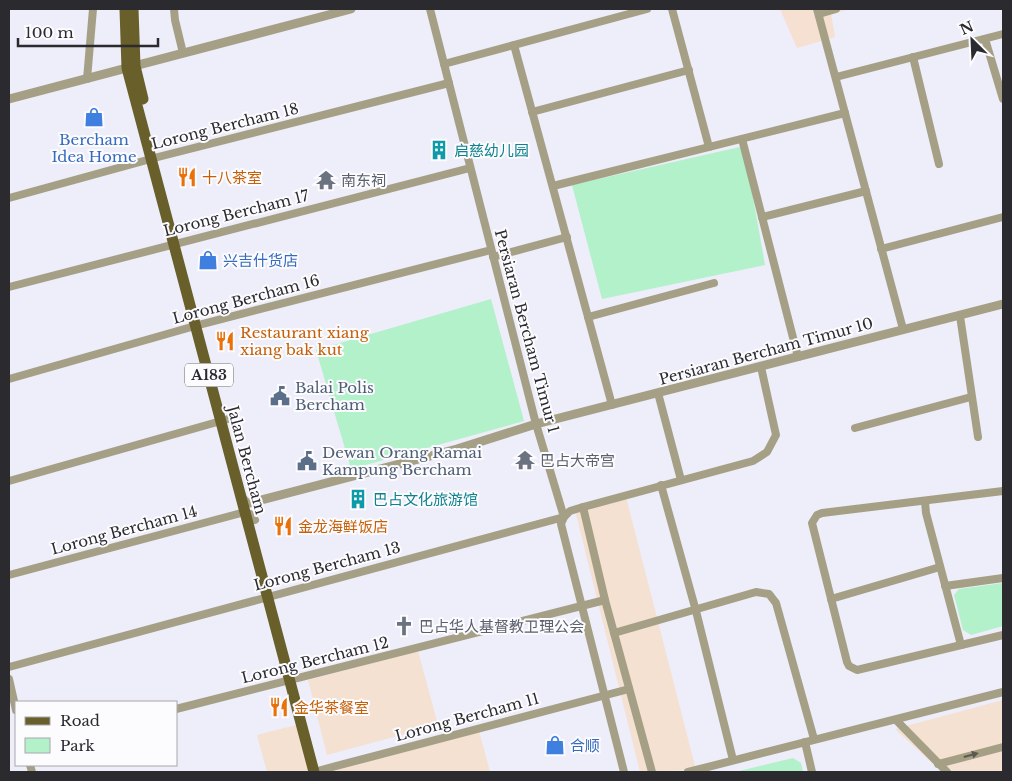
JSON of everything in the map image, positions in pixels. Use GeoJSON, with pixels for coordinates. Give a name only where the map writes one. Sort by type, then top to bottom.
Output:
{"type":"FeatureCollection","features":[{"type":"Feature","properties":{"kind":"main road","name":"Jalan Bercham"},"geometry":{"type":"LineString","coordinates":[[125,9],[131,67],[317,772]]}},
{"type":"Feature","properties":{"kind":"main road","name":"Jalan Bercham"},"geometry":{"type":"LineString","coordinates":[[131,67],[133,9]]}},
{"type":"Feature","properties":{"kind":"main road","name":"Jalan Bercham"},"geometry":{"type":"LineString","coordinates":[[246,504],[255,520],[271,595]]}},
{"type":"Feature","properties":{"kind":"street"},"geometry":{"type":"LineString","coordinates":[[87,79],[93,9]]}},
{"type":"Feature","properties":{"kind":"street"},"geometry":{"type":"LineString","coordinates":[[174,9],[174,20],[183,53]]}},
{"type":"Feature","properties":{"kind":"street"},"geometry":{"type":"LineString","coordinates":[[9,99],[351,9]]}},
{"type":"Feature","properties":{"kind":"street","name":"Persiaran Bercham Timur 1"},"geometry":{"type":"LineString","coordinates":[[430,9],[536,424],[564,517]]}},
{"type":"Feature","properties":{"kind":"street"},"geometry":{"type":"LineString","coordinates":[[444,64],[647,9]]}},
{"type":"Feature","properties":{"kind":"street"},"geometry":{"type":"LineString","coordinates":[[672,9],[709,147]]}},
{"type":"Feature","properties":{"kind":"street"},"geometry":{"type":"LineString","coordinates":[[836,9],[818,11],[903,329]]}},
{"type":"Feature","properties":{"kind":"street"},"geometry":{"type":"LineString","coordinates":[[836,77],[1003,34]]}},
{"type":"Feature","properties":{"kind":"street"},"geometry":{"type":"LineString","coordinates":[[985,39],[1003,98]]}},
{"type":"Feature","properties":{"kind":"street"},"geometry":{"type":"LineString","coordinates":[[514,45],[612,406]]}},
{"type":"Feature","properties":{"kind":"street"},"geometry":{"type":"LineString","coordinates":[[913,57],[939,164]]}},
{"type":"Feature","properties":{"kind":"street"},"geometry":{"type":"LineString","coordinates":[[532,112],[689,70]]}},
{"type":"Feature","properties":{"kind":"street","name":"Lorong Bercham 18"},"geometry":{"type":"LineString","coordinates":[[9,198],[155,158],[449,83]]}},
{"type":"Feature","properties":{"kind":"street"},"geometry":{"type":"LineString","coordinates":[[553,186],[845,113]]}},
{"type":"Feature","properties":{"kind":"street"},"geometry":{"type":"LineString","coordinates":[[742,139],[798,357]]}},
{"type":"Feature","properties":{"kind":"street","name":"Lorong Bercham 17"},"geometry":{"type":"LineString","coordinates":[[9,286],[470,168]]}},
{"type":"Feature","properties":{"kind":"street"},"geometry":{"type":"LineString","coordinates":[[762,217],[866,191]]}},
{"type":"Feature","properties":{"kind":"street"},"geometry":{"type":"LineString","coordinates":[[881,249],[1003,217]]}},
{"type":"Feature","properties":{"kind":"street","name":"Lorong Bercham 16"},"geometry":{"type":"LineString","coordinates":[[9,379],[199,325],[567,237]]}},
{"type":"Feature","properties":{"kind":"street"},"geometry":{"type":"LineString","coordinates":[[588,317],[714,283]]}},
{"type":"Feature","properties":{"kind":"street","name":"Persiaran Bercham Timur 10"},"geometry":{"type":"LineString","coordinates":[[536,424],[1003,304]]}},
{"type":"Feature","properties":{"kind":"street"},"geometry":{"type":"LineString","coordinates":[[960,316],[978,437]]}},
{"type":"Feature","properties":{"kind":"street"},"geometry":{"type":"LineString","coordinates":[[624,772],[580,606],[561,524],[564,517],[570,511],[753,461],[767,452],[776,435],[761,367]]}},
{"type":"Feature","properties":{"kind":"street"},"geometry":{"type":"LineString","coordinates":[[658,393],[681,480]]}},
{"type":"Feature","properties":{"kind":"street"},"geometry":{"type":"LineString","coordinates":[[855,428],[971,397]]}},
{"type":"Feature","properties":{"kind":"street"},"geometry":{"type":"LineString","coordinates":[[9,481],[224,420]]}},
{"type":"Feature","properties":{"kind":"street","name":"Lorong Bercham 14"},"geometry":{"type":"LineString","coordinates":[[9,575],[246,504],[457,449],[536,424]]}},
{"type":"Feature","properties":{"kind":"street"},"geometry":{"type":"LineString","coordinates":[[661,485],[696,611],[733,760]]}},
{"type":"Feature","properties":{"kind":"street"},"geometry":{"type":"LineString","coordinates":[[1003,491],[822,513],[813,518],[812,527],[847,662],[852,669],[857,670],[1003,635]]}},
{"type":"Feature","properties":{"kind":"street"},"geometry":{"type":"LineString","coordinates":[[926,500],[926,514],[961,645]]}},
{"type":"Feature","properties":{"kind":"street"},"geometry":{"type":"LineString","coordinates":[[583,507],[605,600],[652,772]]}},
{"type":"Feature","properties":{"kind":"street","name":"Lorong Bercham 13"},"geometry":{"type":"LineString","coordinates":[[9,667],[564,517]]}},
{"type":"Feature","properties":{"kind":"street"},"geometry":{"type":"LineString","coordinates":[[831,598],[940,567]]}},
{"type":"Feature","properties":{"kind":"street"},"geometry":{"type":"LineString","coordinates":[[946,586],[1003,578]]}},
{"type":"Feature","properties":{"kind":"street"},"geometry":{"type":"LineString","coordinates":[[614,633],[696,611],[756,592],[764,592],[772,597],[814,739]]}},
{"type":"Feature","properties":{"kind":"street","name":"Lorong Bercham 12"},"geometry":{"type":"LineString","coordinates":[[178,708],[605,600]]}},
{"type":"Feature","properties":{"kind":"street"},"geometry":{"type":"LineString","coordinates":[[9,679],[15,706]]}},
{"type":"Feature","properties":{"kind":"street","name":"Lorong Bercham 11"},"geometry":{"type":"LineString","coordinates":[[317,772],[629,688]]}},
{"type":"Feature","properties":{"kind":"street"},"geometry":{"type":"LineString","coordinates":[[688,772],[1003,692]]}},
{"type":"Feature","properties":{"kind":"street"},"geometry":{"type":"LineString","coordinates":[[896,720],[947,772]]}},
{"type":"Feature","properties":{"kind":"street"},"geometry":{"type":"LineString","coordinates":[[805,742],[812,772]]}},
{"type":"Feature","properties":{"kind":"street"},"geometry":{"type":"LineString","coordinates":[[938,764],[1003,747]]}},
{"type":"Feature","properties":{"kind":"shaded area"},"geometry":{"type":"Polygon","coordinates":[[[780,9],[851,9],[831,14],[835,37],[797,48],[780,9]]]}},
{"type":"Feature","properties":{"kind":"shaded area"},"geometry":{"type":"Polygon","coordinates":[[[625,493],[696,770],[640,772],[574,506],[625,493]]]}},
{"type":"Feature","properties":{"kind":"shaded area"},"geometry":{"type":"Polygon","coordinates":[[[418,651],[438,725],[327,755],[308,680],[418,651]]]}},
{"type":"Feature","properties":{"kind":"shaded area"},"geometry":{"type":"Polygon","coordinates":[[[1003,700],[1003,772],[942,772],[895,729],[1003,700]]]}},
{"type":"Feature","properties":{"kind":"shaded area"},"geometry":{"type":"Polygon","coordinates":[[[300,724],[314,771],[478,727],[490,772],[267,772],[257,735],[300,724]]]}},
{"type":"Feature","properties":{"kind":"green space"},"geometry":{"type":"Polygon","coordinates":[[[744,146],[765,265],[602,299],[572,185],[744,146]]]}},
{"type":"Feature","properties":{"kind":"green space"},"geometry":{"type":"Polygon","coordinates":[[[491,299],[524,421],[351,469],[316,350],[491,299]]]}},
{"type":"Feature","properties":{"kind":"green space"},"geometry":{"type":"Polygon","coordinates":[[[1003,583],[1003,626],[971,635],[963,630],[954,595],[959,589],[1003,583]]]}},
{"type":"Feature","properties":{"kind":"green space"},"geometry":{"type":"Polygon","coordinates":[[[793,758],[801,763],[803,772],[735,772],[793,758]]]}},
{"type":"Feature","properties":{"kind":"place","name":"Bercham Idea Home"},"geometry":{"type":"Point","coordinates":[94,117]}},
{"type":"Feature","properties":{"kind":"place","name":"启慈幼儿园"},"geometry":{"type":"Point","coordinates":[439,150]}},
{"type":"Feature","properties":{"kind":"place","name":"十八茶室"},"geometry":{"type":"Point","coordinates":[187,177]}},
{"type":"Feature","properties":{"kind":"place","name":"南东祠"},"geometry":{"type":"Point","coordinates":[326,180]}},
{"type":"Feature","properties":{"kind":"place","name":"兴吉什货店"},"geometry":{"type":"Point","coordinates":[208,260]}},
{"type":"Feature","properties":{"kind":"place","name":"Restaurant xiang xiang bak kut"},"geometry":{"type":"Point","coordinates":[225,341]}},
{"type":"Feature","properties":{"kind":"place","name":"Balai Polis Bercham"},"geometry":{"type":"Point","coordinates":[280,396]}},
{"type":"Feature","properties":{"kind":"place","name":"巴占大帝宫"},"geometry":{"type":"Point","coordinates":[525,460]}},
{"type":"Feature","properties":{"kind":"place","name":"Dewan Orang Ramai Kampung Bercham"},"geometry":{"type":"Point","coordinates":[307,461]}},
{"type":"Feature","properties":{"kind":"place","name":"巴占文化旅游馆"},"geometry":{"type":"Point","coordinates":[358,499]}},
{"type":"Feature","properties":{"kind":"place","name":"金龙海鲜饭店"},"geometry":{"type":"Point","coordinates":[283,526]}},
{"type":"Feature","properties":{"kind":"place","name":"巴占华人基督教卫理公会"},"geometry":{"type":"Point","coordinates":[404,626]}},
{"type":"Feature","properties":{"kind":"place","name":"金华茶餐室"},"geometry":{"type":"Point","coordinates":[279,707]}},
{"type":"Feature","properties":{"kind":"place","name":"合顺"},"geometry":{"type":"Point","coordinates":[555,745]}}]}
